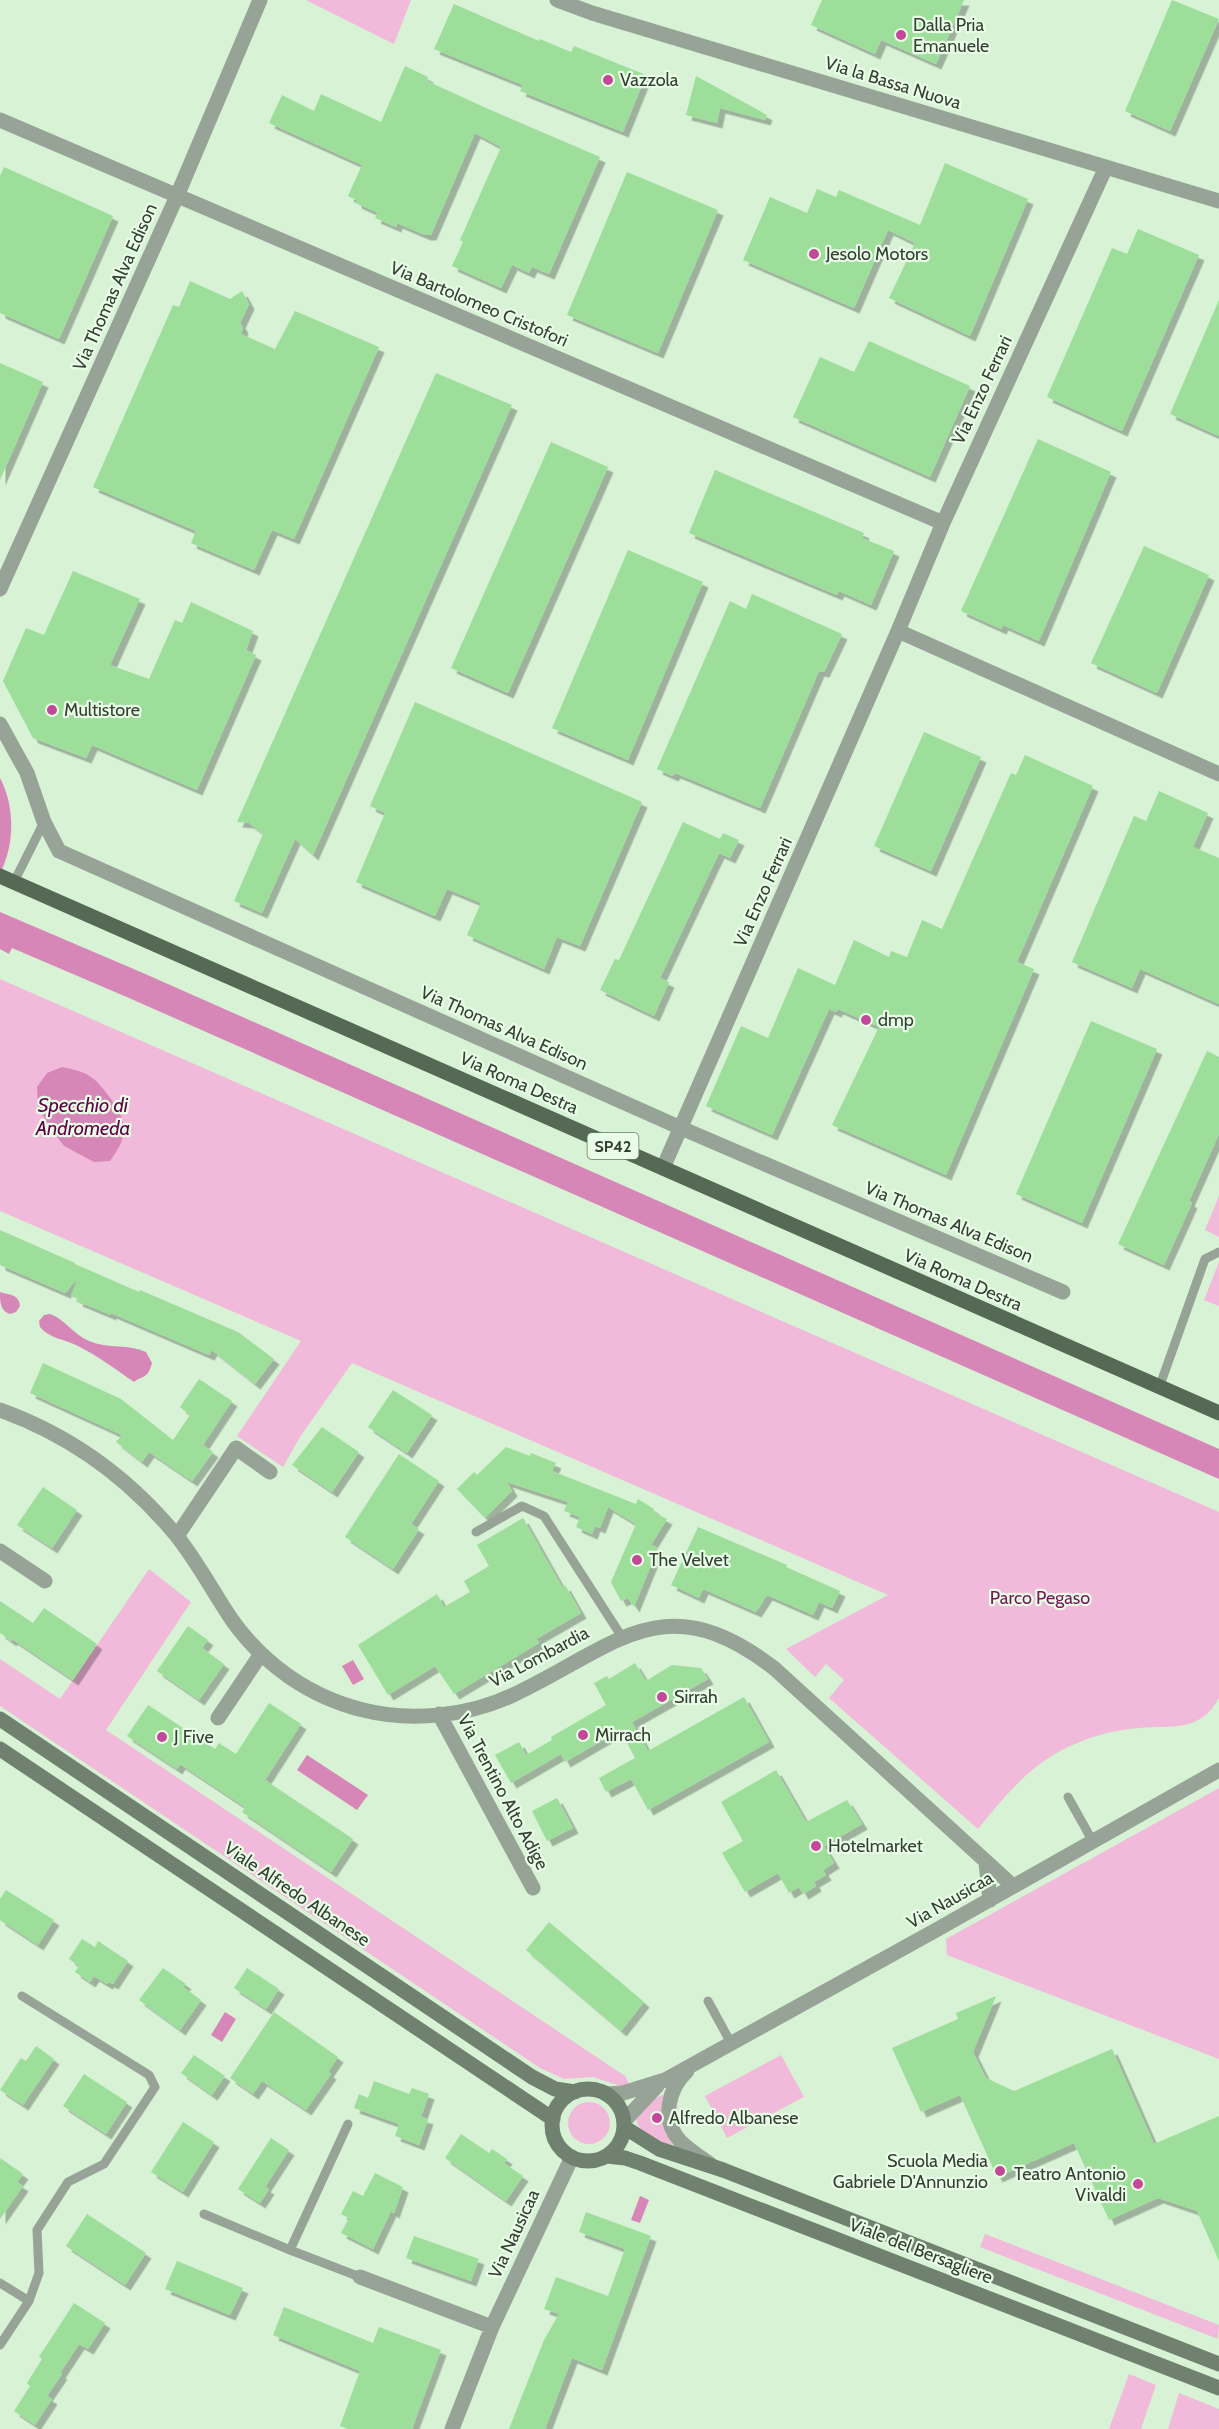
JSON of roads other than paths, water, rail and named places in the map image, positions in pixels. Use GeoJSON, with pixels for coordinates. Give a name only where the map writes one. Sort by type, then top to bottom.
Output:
{"type":"FeatureCollection","features":[{"type":"Feature","properties":{"kind":"main road","name":"Via Roma Destra"},"geometry":{"type":"LineString","coordinates":[[7,879],[1219,1413]]}},
{"type":"Feature","properties":{"kind":"street","name":"Via Thomas Alva Edison"},"geometry":{"type":"LineString","coordinates":[[0,589],[177,196],[261,0]]}},
{"type":"Feature","properties":{"kind":"street","name":"Via la Bassa Nuova"},"geometry":{"type":"LineString","coordinates":[[557,0],[592,13],[1219,201]]}},
{"type":"Feature","properties":{"kind":"street","name":"Via Bartolomeo Cristofori"},"geometry":{"type":"LineString","coordinates":[[0,120],[943,523]]}},
{"type":"Feature","properties":{"kind":"street","name":"Via Enzo Ferrari"},"geometry":{"type":"LineString","coordinates":[[663,1168],[943,523],[1106,167]]}},
{"type":"Feature","properties":{"kind":"street"},"geometry":{"type":"LineString","coordinates":[[898,631],[1219,774]]}},
{"type":"Feature","properties":{"kind":"street","name":"Via Thomas Alva Edison"},"geometry":{"type":"LineString","coordinates":[[0,724],[27,773],[44,822],[59,851],[681,1128],[1063,1292]]}},
{"type":"Feature","properties":{"kind":"street","name":"Via Lombardia"},"geometry":{"type":"LineString","coordinates":[[0,1410],[73,1443],[106,1465],[134,1490],[177,1536],[232,1620],[261,1654],[299,1684],[342,1703],[388,1714],[409,1716],[439,1714],[470,1710],[514,1695],[622,1637],[648,1629],[684,1627],[718,1636],[757,1656],[1013,1886]]}},
{"type":"Feature","properties":{"kind":"street"},"geometry":{"type":"LineString","coordinates":[[177,1536],[236,1448],[270,1472]]}},
{"type":"Feature","properties":{"kind":"street"},"geometry":{"type":"LineString","coordinates":[[0,1551],[45,1581]]}},
{"type":"Feature","properties":{"kind":"street"},"geometry":{"type":"LineString","coordinates":[[218,1718],[261,1654]]}},
{"type":"Feature","properties":{"kind":"street","name":"Via Trentino Alto Adige"},"geometry":{"type":"LineString","coordinates":[[439,1714],[533,1888]]}},
{"type":"Feature","properties":{"kind":"street","name":"Viale Alfredo Albanese"},"geometry":{"type":"LineString","coordinates":[[0,1719],[532,2078],[555,2089],[575,2092]]}},
{"type":"Feature","properties":{"kind":"street"},"geometry":{"type":"LineString","coordinates":[[0,1749],[553,2119]]}},
{"type":"Feature","properties":{"kind":"street","name":"Via Nausicaa"},"geometry":{"type":"LineString","coordinates":[[624,2124],[647,2095],[665,2080],[1219,1770]]}},
{"type":"Feature","properties":{"kind":"street"},"geometry":{"type":"LineString","coordinates":[[986,1863],[990,1900]]}},
{"type":"Feature","properties":{"kind":"street","name":"Via Nausicaa"},"geometry":{"type":"LineString","coordinates":[[698,2061],[675,2086],[670,2101],[669,2121],[673,2132],[682,2143],[712,2166]]}},
{"type":"Feature","properties":{"kind":"street","name":"Via Nausicaa"},"geometry":{"type":"LineString","coordinates":[[606,2094],[622,2093],[665,2080]]}},
{"type":"Feature","properties":{"kind":"street"},"geometry":{"type":"LineString","coordinates":[[587,2089],[606,2094],[617,2104],[624,2124],[621,2140],[607,2156],[596,2160],[584,2161],[572,2157],[558,2145],[552,2126],[558,2105],[565,2097],[587,2089]]}},
{"type":"Feature","properties":{"kind":"street","name":"Viale del Bersagliere"},"geometry":{"type":"LineString","coordinates":[[624,2124],[659,2149],[712,2166],[1219,2364]]}},
{"type":"Feature","properties":{"kind":"street","name":"Viale del Bersagliere"},"geometry":{"type":"LineString","coordinates":[[607,2156],[640,2163],[1219,2388]]}},
{"type":"Feature","properties":{"kind":"street","name":"Via Nausicaa"},"geometry":{"type":"LineString","coordinates":[[452,2429],[492,2327],[572,2157]]}},
{"type":"Feature","properties":{"kind":"street"},"geometry":{"type":"LineString","coordinates":[[360,2277],[492,2327]]}},
{"type":"Feature","properties":{"kind":"lane"},"geometry":{"type":"LineString","coordinates":[[7,879],[44,822]]}},
{"type":"Feature","properties":{"kind":"lane"},"geometry":{"type":"LineString","coordinates":[[1159,1388],[1205,1259],[1219,1252]]}},
{"type":"Feature","properties":{"kind":"lane"},"geometry":{"type":"LineString","coordinates":[[476,1532],[522,1506],[544,1516],[622,1637]]}},
{"type":"Feature","properties":{"kind":"lane"},"geometry":{"type":"LineString","coordinates":[[1068,1797],[1092,1840]]}},
{"type":"Feature","properties":{"kind":"lane"},"geometry":{"type":"LineString","coordinates":[[0,2345],[29,2301],[39,2273],[37,2230],[68,2182],[104,2164],[155,2087],[149,2075],[22,1996]]}},
{"type":"Feature","properties":{"kind":"lane"},"geometry":{"type":"LineString","coordinates":[[708,2001],[731,2043]]}},
{"type":"Feature","properties":{"kind":"lane"},"geometry":{"type":"LineString","coordinates":[[290,2250],[348,2124]]}},
{"type":"Feature","properties":{"kind":"lane"},"geometry":{"type":"LineString","coordinates":[[204,2214],[360,2277]]}},
{"type":"Feature","properties":{"kind":"lane"},"geometry":{"type":"LineString","coordinates":[[0,2283],[29,2301]]}},
{"type":"Feature","properties":{"kind":"water"},"geometry":{"type":"Polygon","coordinates":[[[0,778],[11,813],[11,838],[0,873],[0,778]]]}},
{"type":"Feature","properties":{"kind":"water"},"geometry":{"type":"Polygon","coordinates":[[[0,912],[143,973],[1219,1449],[1219,1479],[129,998],[12,948],[9,954],[0,949],[0,912]]]}},
{"type":"Feature","properties":{"kind":"water","name":"Specchio di Andromeda"},"geometry":{"type":"Polygon","coordinates":[[[62,1067],[91,1077],[117,1108],[124,1130],[120,1144],[110,1161],[94,1162],[64,1146],[38,1107],[37,1087],[47,1073],[62,1067]]]}},
{"type":"Feature","properties":{"kind":"water"},"geometry":{"type":"Polygon","coordinates":[[[0,1292],[18,1299],[20,1306],[16,1312],[10,1314],[4,1311],[0,1292]]]}},
{"type":"Feature","properties":{"kind":"water"},"geometry":{"type":"Polygon","coordinates":[[[50,1314],[89,1341],[146,1352],[152,1363],[149,1372],[134,1382],[85,1350],[48,1334],[40,1327],[39,1321],[44,1315],[50,1314]]]}},
{"type":"Feature","properties":{"kind":"water"},"geometry":{"type":"Polygon","coordinates":[[[353,1660],[364,1679],[353,1685],[342,1666],[353,1660]]]}},
{"type":"Feature","properties":{"kind":"water"},"geometry":{"type":"Polygon","coordinates":[[[307,1755],[368,1795],[357,1810],[297,1770],[307,1755]]]}},
{"type":"Feature","properties":{"kind":"water"},"geometry":{"type":"Polygon","coordinates":[[[225,2012],[236,2019],[222,2042],[211,2035],[225,2012]]]}},
{"type":"Feature","properties":{"kind":"water"},"geometry":{"type":"Polygon","coordinates":[[[640,2196],[649,2200],[640,2223],[631,2220],[640,2196]]]}},
{"type":"Feature","properties":{"kind":"place","name":"Dalla Pria Emanuele"},"geometry":{"type":"Point","coordinates":[901,35]}},
{"type":"Feature","properties":{"kind":"place","name":"Vazzola"},"geometry":{"type":"Point","coordinates":[608,80]}},
{"type":"Feature","properties":{"kind":"place","name":"Jesolo Motors"},"geometry":{"type":"Point","coordinates":[814,254]}},
{"type":"Feature","properties":{"kind":"place","name":"Multistore"},"geometry":{"type":"Point","coordinates":[52,710]}},
{"type":"Feature","properties":{"kind":"place","name":"dmp"},"geometry":{"type":"Point","coordinates":[866,1020]}},
{"type":"Feature","properties":{"kind":"place","name":"The Velvet"},"geometry":{"type":"Point","coordinates":[637,1560]}},
{"type":"Feature","properties":{"kind":"place","name":"Sirrah"},"geometry":{"type":"Point","coordinates":[662,1697]}},
{"type":"Feature","properties":{"kind":"place","name":"Mirrach"},"geometry":{"type":"Point","coordinates":[583,1735]}},
{"type":"Feature","properties":{"kind":"place","name":"J Five"},"geometry":{"type":"Point","coordinates":[162,1737]}},
{"type":"Feature","properties":{"kind":"place","name":"Hotelmarket"},"geometry":{"type":"Point","coordinates":[816,1846]}},
{"type":"Feature","properties":{"kind":"place","name":"Alfredo Albanese"},"geometry":{"type":"Point","coordinates":[657,2118]}},
{"type":"Feature","properties":{"kind":"place","name":"Scuola Media Gabriele D'Annunzio"},"geometry":{"type":"Point","coordinates":[1000,2171]}},
{"type":"Feature","properties":{"kind":"place","name":"Teatro Antonio Vivaldi"},"geometry":{"type":"Point","coordinates":[1138,2184]}},
{"type":"Feature","properties":{"kind":"park label","name":"Parco Pegaso"},"geometry":{"type":"Point","coordinates":[1040,1598]}}]}
